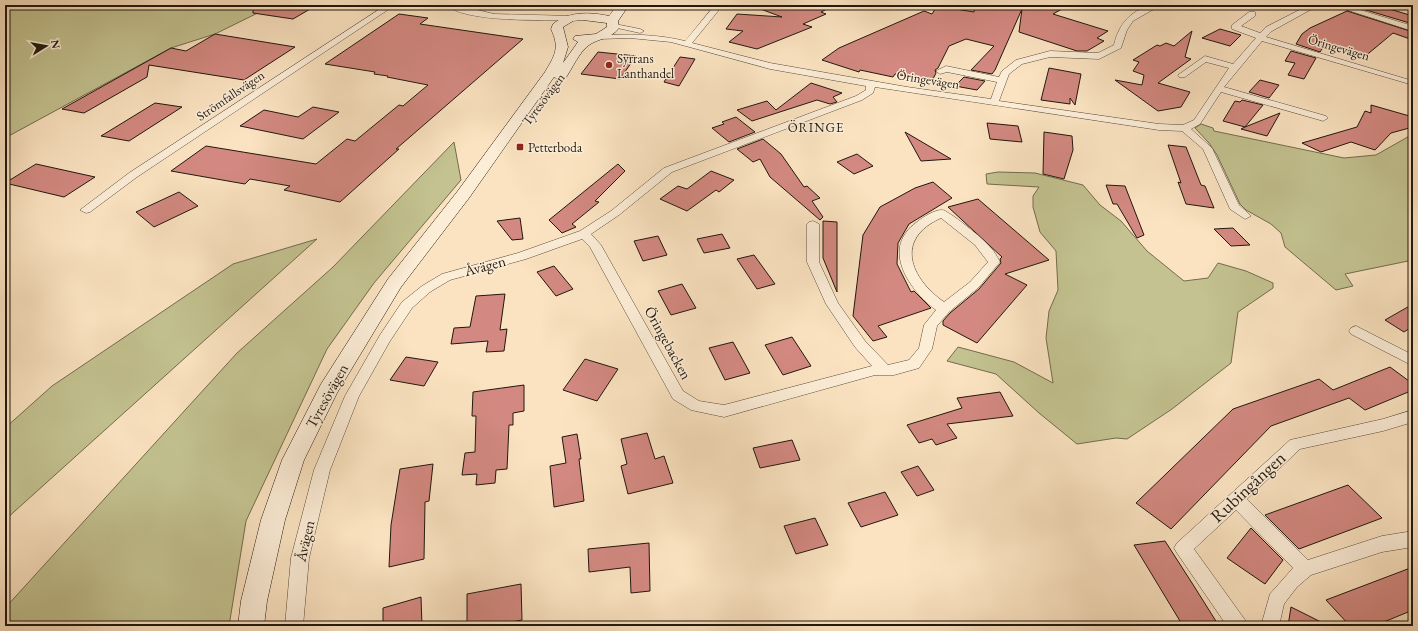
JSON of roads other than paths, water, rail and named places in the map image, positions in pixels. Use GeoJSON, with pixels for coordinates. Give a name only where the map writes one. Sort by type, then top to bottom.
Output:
{"type":"FeatureCollection","features":[{"type":"Feature","properties":{"kind":"main road","name":"Tyresövägen"},"geometry":{"type":"LineString","coordinates":[[462,195],[493,164],[583,44],[611,31],[612,23],[623,5]]}},
{"type":"Feature","properties":{"kind":"main road"},"geometry":{"type":"LineString","coordinates":[[595,38],[573,39],[559,32],[560,22],[607,6]]}},
{"type":"Feature","properties":{"kind":"main road"},"geometry":{"type":"LineString","coordinates":[[578,17],[600,17],[612,23]]}},
{"type":"Feature","properties":{"kind":"main road","name":"Tyresövägen"},"geometry":{"type":"LineString","coordinates":[[251,626],[254,601],[273,520],[293,460],[328,390],[394,283],[462,195],[551,74],[562,55],[563,43],[559,32]]}},
{"type":"Feature","properties":{"kind":"street","name":"Strömfallsvägen"},"geometry":{"type":"LineString","coordinates":[[86,210],[133,175],[391,5]]}},
{"type":"Feature","properties":{"kind":"street"},"geometry":{"type":"LineString","coordinates":[[450,5],[459,9],[521,18],[578,17]]}},
{"type":"Feature","properties":{"kind":"street"},"geometry":{"type":"LineString","coordinates":[[688,43],[719,5]]}},
{"type":"Feature","properties":{"kind":"street"},"geometry":{"type":"LineString","coordinates":[[994,103],[1002,80],[1008,70],[1019,62],[1041,55],[1095,56],[1108,53],[1118,46],[1120,32],[1134,15],[1157,5]]}},
{"type":"Feature","properties":{"kind":"street","name":"Öringevägen"},"geometry":{"type":"LineString","coordinates":[[595,38],[630,36],[671,40],[688,43],[770,66],[871,84],[1159,127],[1185,128],[1197,122],[1234,67],[1269,29],[1315,5]]}},
{"type":"Feature","properties":{"kind":"street"},"geometry":{"type":"LineString","coordinates":[[1336,5],[1413,29]]}},
{"type":"Feature","properties":{"kind":"street","name":"Öringevägen"},"geometry":{"type":"LineString","coordinates":[[1252,14],[1235,27],[1261,38],[1411,83]]}},
{"type":"Feature","properties":{"kind":"street"},"geometry":{"type":"LineString","coordinates":[[521,18],[559,32]]}},
{"type":"Feature","properties":{"kind":"street","name":"Öringevägen"},"geometry":{"type":"LineString","coordinates":[[612,23],[671,40]]}},
{"type":"Feature","properties":{"kind":"street"},"geometry":{"type":"LineString","coordinates":[[1182,75],[1205,59],[1234,67]]}},
{"type":"Feature","properties":{"kind":"street"},"geometry":{"type":"LineString","coordinates":[[940,71],[946,70],[1002,80]]}},
{"type":"Feature","properties":{"kind":"street","name":"Åvägen"},"geometry":{"type":"LineString","coordinates":[[294,626],[300,558],[322,470],[352,396],[385,338],[407,305],[426,289],[446,277],[522,256],[584,234],[616,213],[668,170],[859,98],[870,91],[871,84]]}},
{"type":"Feature","properties":{"kind":"street"},"geometry":{"type":"LineString","coordinates":[[1219,88],[1323,118]]}},
{"type":"Feature","properties":{"kind":"street"},"geometry":{"type":"LineString","coordinates":[[1185,128],[1207,148],[1234,207],[1245,216]]}},
{"type":"Feature","properties":{"kind":"street"},"geometry":{"type":"LineString","coordinates":[[942,213],[981,244],[992,255],[994,262],[974,285],[944,309],[925,294],[913,279],[905,262],[906,244],[911,234],[922,222],[942,213]]}},
{"type":"Feature","properties":{"kind":"street"},"geometry":{"type":"LineString","coordinates":[[813,224],[813,262],[832,304],[880,370]]}},
{"type":"Feature","properties":{"kind":"street","name":"Öringebacken"},"geometry":{"type":"LineString","coordinates":[[584,234],[595,245],[678,395],[696,406],[724,411],[880,370],[894,370],[914,364],[925,348],[931,326],[944,309]]}},
{"type":"Feature","properties":{"kind":"street"},"geometry":{"type":"LineString","coordinates":[[1356,331],[1413,361]]}},
{"type":"Feature","properties":{"kind":"street","name":"Rubingången"},"geometry":{"type":"LineString","coordinates":[[1238,626],[1183,548],[1235,498],[1295,444],[1383,425],[1413,416]]}},
{"type":"Feature","properties":{"kind":"street"},"geometry":{"type":"LineString","coordinates":[[1235,498],[1305,568]]}},
{"type":"Feature","properties":{"kind":"street"},"geometry":{"type":"LineString","coordinates":[[1270,626],[1276,600],[1291,580],[1305,568],[1382,544],[1413,539]]}},
{"type":"Feature","properties":{"kind":"place","name":"Syrrans Lanthandel"},"geometry":{"type":"Point","coordinates":[609,65]}},
{"type":"Feature","properties":{"kind":"place","name":"Petterboda"},"geometry":{"type":"Point","coordinates":[520,147]}},
{"type":"Feature","properties":{"kind":"district","name":"ÖRINGE"},"geometry":{"type":"Point","coordinates":[816,127]}}]}
